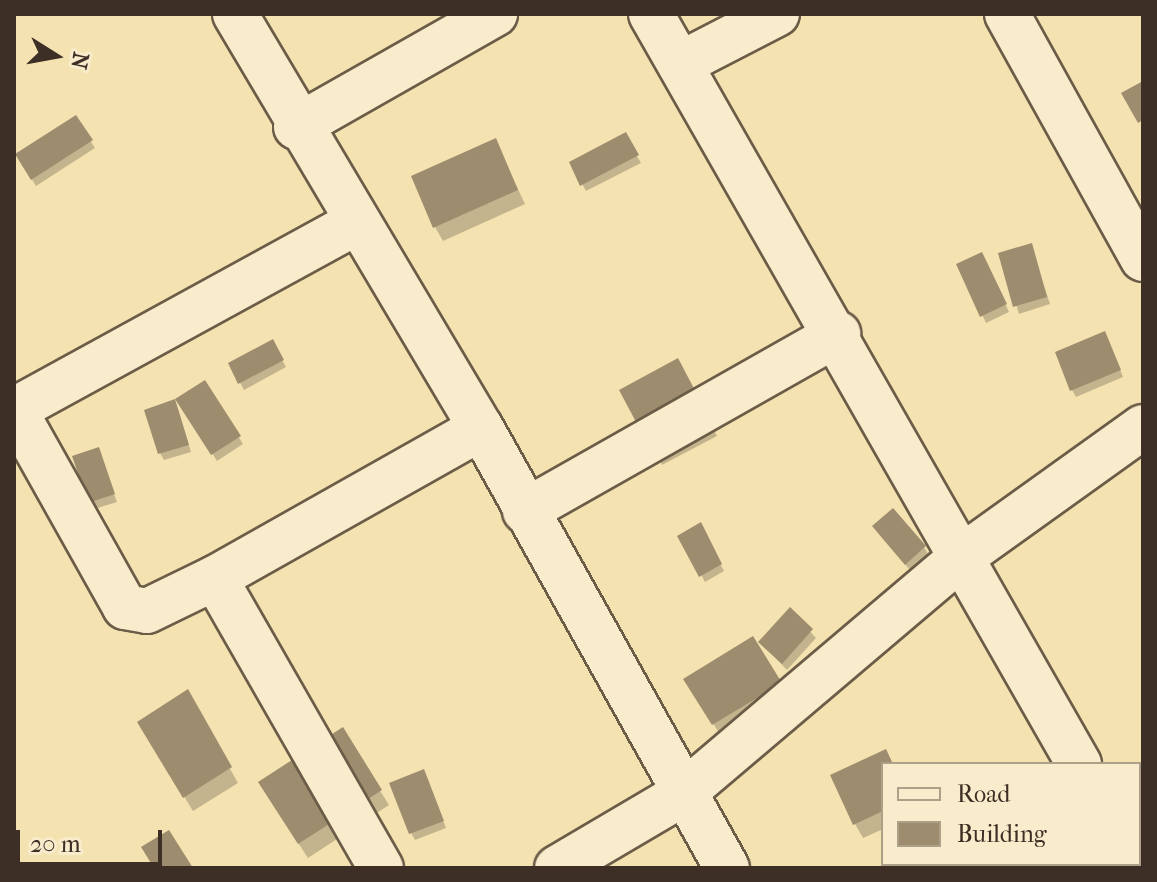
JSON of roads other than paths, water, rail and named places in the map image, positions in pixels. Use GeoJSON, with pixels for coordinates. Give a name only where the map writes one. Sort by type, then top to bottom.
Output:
{"type":"FeatureCollection","features":[{"type":"Feature","properties":{"kind":"street"},"geometry":{"type":"LineString","coordinates":[[235,14],[296,127],[481,428],[681,795],[727,868]]}},
{"type":"Feature","properties":{"kind":"street"},"geometry":{"type":"LineString","coordinates":[[296,127],[495,14]]}},
{"type":"Feature","properties":{"kind":"street"},"geometry":{"type":"LineString","coordinates":[[651,14],[838,334],[960,558],[1078,762]]}},
{"type":"Feature","properties":{"kind":"street"},"geometry":{"type":"LineString","coordinates":[[680,64],[777,14]]}},
{"type":"Feature","properties":{"kind":"street"},"geometry":{"type":"LineString","coordinates":[[1007,14],[1143,259]]}},
{"type":"Feature","properties":{"kind":"street"},"geometry":{"type":"LineString","coordinates":[[357,222],[14,410],[125,607],[147,611],[215,578],[481,428]]}},
{"type":"Feature","properties":{"kind":"street"},"geometry":{"type":"LineString","coordinates":[[525,511],[838,334]]}},
{"type":"Feature","properties":{"kind":"street"},"geometry":{"type":"LineString","coordinates":[[557,868],[681,795],[960,558],[1143,427]]}},
{"type":"Feature","properties":{"kind":"street"},"geometry":{"type":"LineString","coordinates":[[215,578],[381,868]]}}]}
